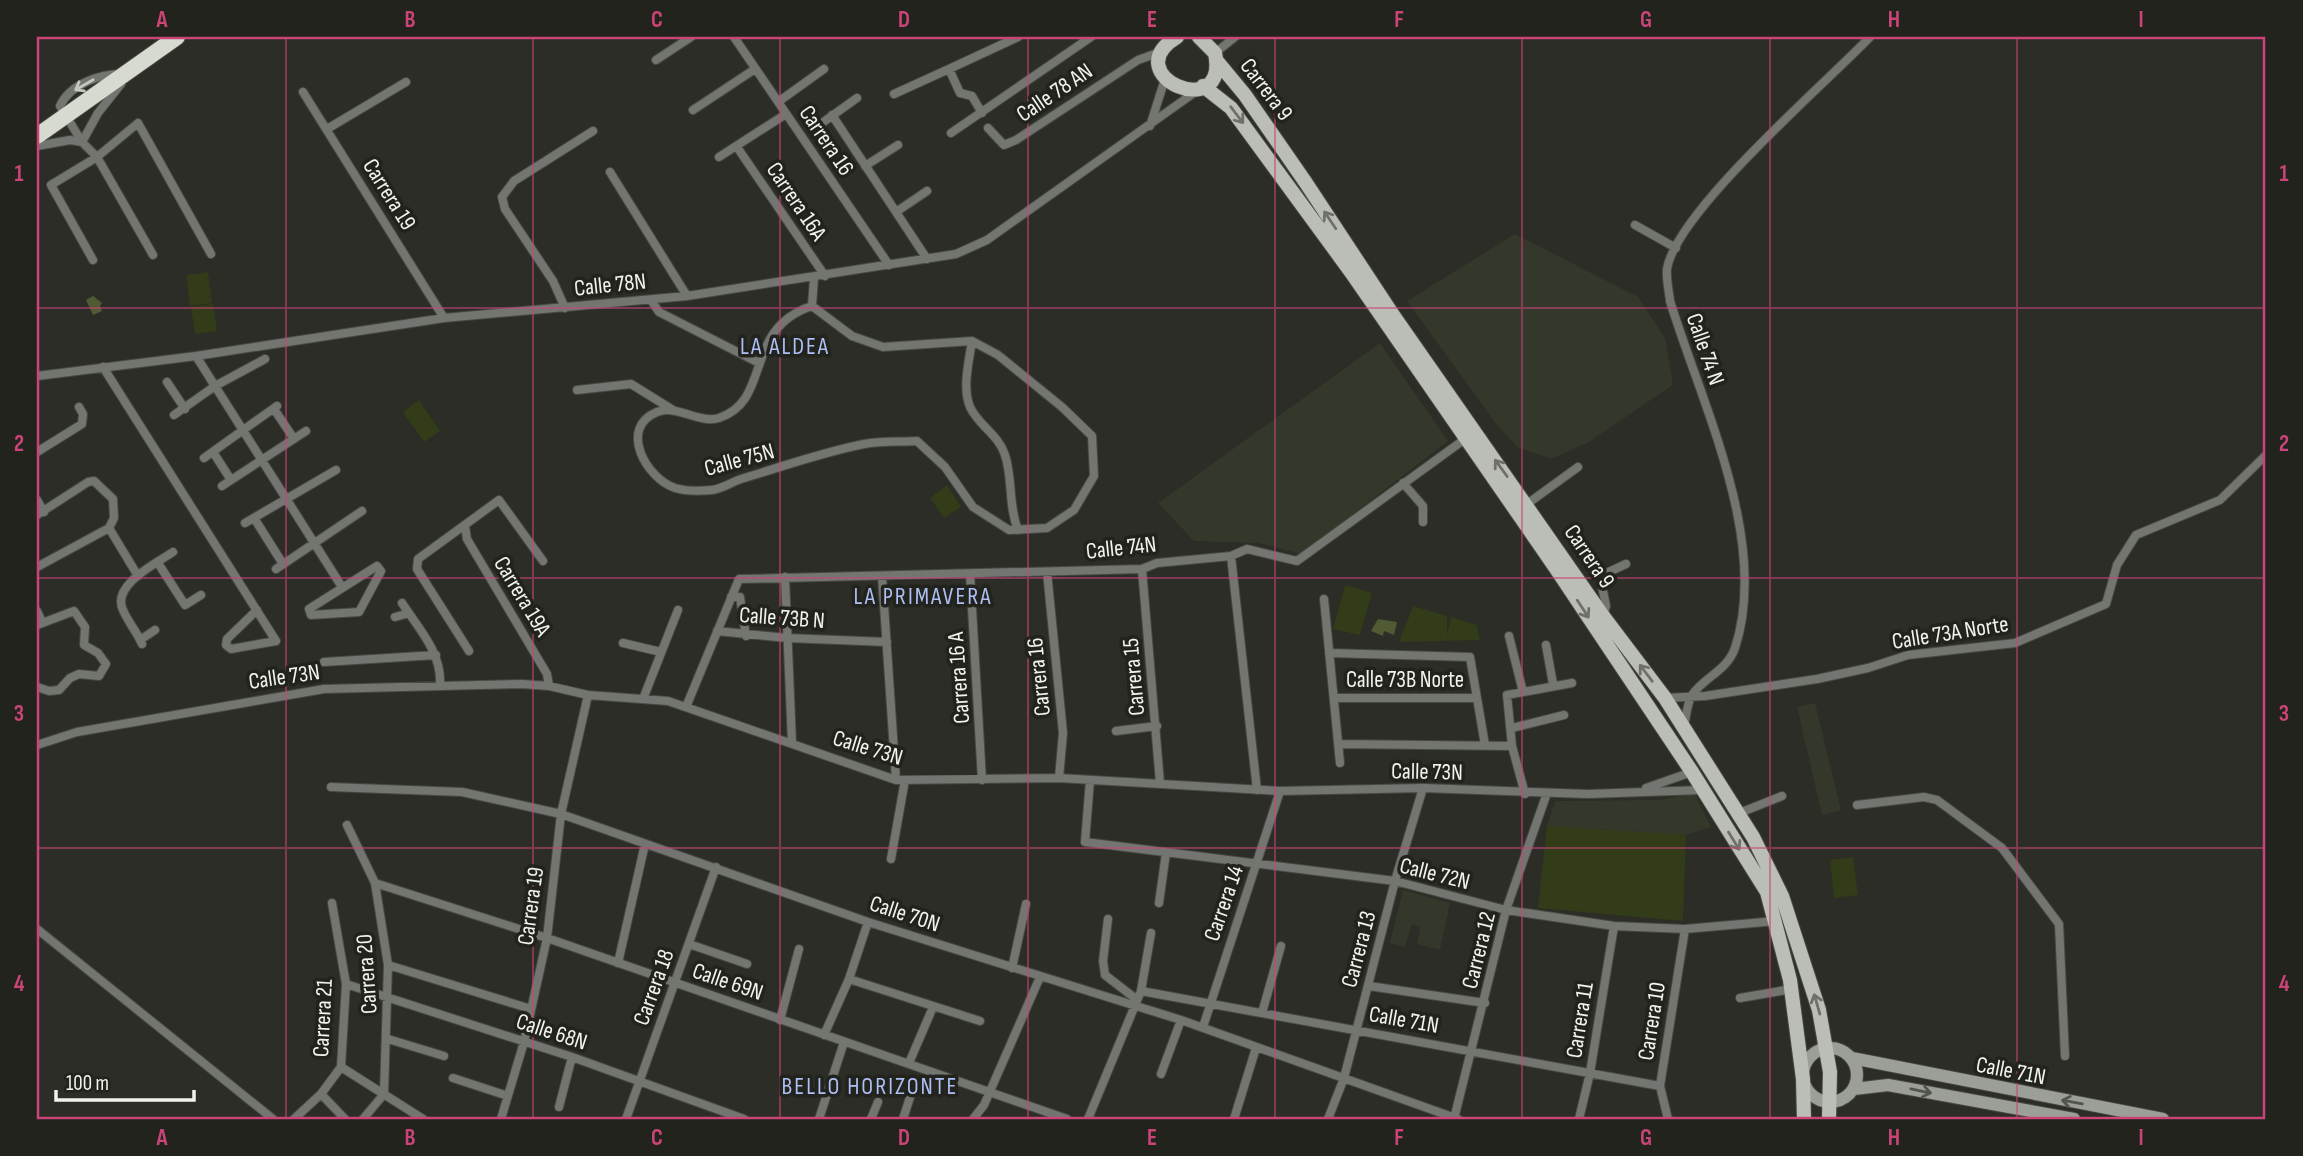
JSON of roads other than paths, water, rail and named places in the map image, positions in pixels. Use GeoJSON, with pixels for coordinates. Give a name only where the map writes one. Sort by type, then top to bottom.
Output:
{"type":"FeatureCollection","features":[{"type":"Feature","properties":{"kind":"highway"},"geometry":{"type":"LineString","coordinates":[[37,136],[177,37]]}},
{"type":"Feature","properties":{"kind":"main road"},"geometry":{"type":"LineString","coordinates":[[1177,37],[1164,45],[1160,67],[1165,79],[1175,88],[1188,91],[1202,87],[1211,79],[1215,57]]}},
{"type":"Feature","properties":{"kind":"main road","name":"Carrera 9"},"geometry":{"type":"LineString","coordinates":[[1200,37],[1252,105],[1393,315],[1527,504],[1602,616],[1665,698],[1753,837],[1782,896],[1828,1048],[1831,1103],[1829,1119]]}},
{"type":"Feature","properties":{"kind":"main road","name":"Carrera 9"},"geometry":{"type":"LineString","coordinates":[[1202,87],[1231,107],[1351,272],[1555,567],[1692,772],[1766,892],[1776,922],[1791,989],[1803,1079],[1804,1119]]}},
{"type":"Feature","properties":{"kind":"main road"},"geometry":{"type":"LineString","coordinates":[[1692,772],[1704,776],[1722,802],[1737,814]]}},
{"type":"Feature","properties":{"kind":"street"},"geometry":{"type":"LineString","coordinates":[[656,60],[691,37]]}},
{"type":"Feature","properties":{"kind":"street","name":"Carrera 16"},"geometry":{"type":"LineString","coordinates":[[734,37],[889,265]]}},
{"type":"Feature","properties":{"kind":"street"},"geometry":{"type":"LineString","coordinates":[[894,94],[1018,37]]}},
{"type":"Feature","properties":{"kind":"street"},"geometry":{"type":"LineString","coordinates":[[951,133],[1091,37]]}},
{"type":"Feature","properties":{"kind":"street"},"geometry":{"type":"LineString","coordinates":[[1215,57],[1235,37]]}},
{"type":"Feature","properties":{"kind":"street","name":"Calle 74 N"},"geometry":{"type":"LineString","coordinates":[[1691,696],[1720,670],[1734,651],[1742,616],[1746,569],[1738,515],[1670,301],[1667,269],[1683,231],[1745,160],[1870,37]]}},
{"type":"Feature","properties":{"kind":"street","name":"Calle 78 AN"},"geometry":{"type":"LineString","coordinates":[[988,128],[1004,145],[1016,140],[1164,45]]}},
{"type":"Feature","properties":{"kind":"street"},"geometry":{"type":"LineString","coordinates":[[693,110],[755,68]]}},
{"type":"Feature","properties":{"kind":"street"},"geometry":{"type":"LineString","coordinates":[[778,102],[824,69]]}},
{"type":"Feature","properties":{"kind":"street"},"geometry":{"type":"LineString","coordinates":[[949,69],[960,93],[972,96],[982,113]]}},
{"type":"Feature","properties":{"kind":"street"},"geometry":{"type":"LineString","coordinates":[[82,142],[98,113],[129,72]]}},
{"type":"Feature","properties":{"kind":"street"},"geometry":{"type":"LineString","coordinates":[[1150,126],[1165,79]]}},
{"type":"Feature","properties":{"kind":"street"},"geometry":{"type":"LineString","coordinates":[[327,129],[406,82]]}},
{"type":"Feature","properties":{"kind":"street","name":"Calle 78N"},"geometry":{"type":"LineString","coordinates":[[37,376],[196,356],[444,318],[687,296],[956,254],[987,240],[1202,87]]}},
{"type":"Feature","properties":{"kind":"street","name":"Carrera 19"},"geometry":{"type":"LineString","coordinates":[[303,92],[444,318]]}},
{"type":"Feature","properties":{"kind":"street"},"geometry":{"type":"LineString","coordinates":[[815,128],[857,98]]}},
{"type":"Feature","properties":{"kind":"street"},"geometry":{"type":"LineString","coordinates":[[719,158],[786,114]]}},
{"type":"Feature","properties":{"kind":"street"},"geometry":{"type":"LineString","coordinates":[[832,115],[927,259]]}},
{"type":"Feature","properties":{"kind":"street"},"geometry":{"type":"LineString","coordinates":[[64,116],[82,142],[97,157],[153,255]]}},
{"type":"Feature","properties":{"kind":"street"},"geometry":{"type":"LineString","coordinates":[[93,260],[51,185],[97,157],[138,124],[211,254]]}},
{"type":"Feature","properties":{"kind":"street"},"geometry":{"type":"LineString","coordinates":[[565,308],[553,281],[505,209],[502,197],[514,181],[593,131]]}},
{"type":"Feature","properties":{"kind":"street"},"geometry":{"type":"LineString","coordinates":[[37,146],[70,140],[82,142]]}},
{"type":"Feature","properties":{"kind":"street"},"geometry":{"type":"LineString","coordinates":[[865,166],[898,145]]}},
{"type":"Feature","properties":{"kind":"street","name":"Carrera 16A"},"geometry":{"type":"LineString","coordinates":[[737,147],[825,276]]}},
{"type":"Feature","properties":{"kind":"street"},"geometry":{"type":"LineString","coordinates":[[610,172],[687,296]]}},
{"type":"Feature","properties":{"kind":"street"},"geometry":{"type":"LineString","coordinates":[[896,212],[927,191]]}},
{"type":"Feature","properties":{"kind":"street"},"geometry":{"type":"LineString","coordinates":[[1636,225],[1676,248]]}},
{"type":"Feature","properties":{"kind":"street"},"geometry":{"type":"LineString","coordinates":[[814,278],[812,306],[852,336],[883,347],[972,341],[998,355],[1062,407],[1092,436],[1094,476],[1074,510],[1047,528],[1018,530],[1010,508],[1007,459],[1001,444],[970,406],[967,376],[972,341]]}},
{"type":"Feature","properties":{"kind":"street"},"geometry":{"type":"LineString","coordinates":[[651,300],[659,312],[759,363]]}},
{"type":"Feature","properties":{"kind":"street","name":"Calle 75N"},"geometry":{"type":"LineString","coordinates":[[812,306],[783,319],[774,329],[748,394],[731,411],[708,419],[675,411],[660,411],[646,418],[638,430],[639,450],[646,466],[660,480],[676,488],[714,490],[738,480],[864,444],[917,441],[945,467],[973,507],[1009,530],[1018,530]]}},
{"type":"Feature","properties":{"kind":"street"},"geometry":{"type":"LineString","coordinates":[[196,356],[342,587]]}},
{"type":"Feature","properties":{"kind":"street"},"geometry":{"type":"LineString","coordinates":[[174,415],[215,386],[265,359]]}},
{"type":"Feature","properties":{"kind":"street"},"geometry":{"type":"LineString","coordinates":[[103,367],[257,611],[276,642],[231,649],[226,645],[227,639],[257,611]]}},
{"type":"Feature","properties":{"kind":"street"},"geometry":{"type":"LineString","coordinates":[[167,382],[185,409]]}},
{"type":"Feature","properties":{"kind":"street"},"geometry":{"type":"LineString","coordinates":[[577,390],[631,384],[675,411]]}},
{"type":"Feature","properties":{"kind":"street"},"geometry":{"type":"LineString","coordinates":[[37,452],[82,424],[85,420],[79,407]]}},
{"type":"Feature","properties":{"kind":"street"},"geometry":{"type":"LineString","coordinates":[[204,458],[275,408],[293,439]]}},
{"type":"Feature","properties":{"kind":"street"},"geometry":{"type":"LineString","coordinates":[[222,486],[306,431]]}},
{"type":"Feature","properties":{"kind":"street","name":"Calle 74N"},"geometry":{"type":"LineString","coordinates":[[731,597],[738,579],[1142,569],[1157,562],[1231,556],[1247,549],[1297,561],[1465,439]]}},
{"type":"Feature","properties":{"kind":"street"},"geometry":{"type":"LineString","coordinates":[[213,452],[231,480]]}},
{"type":"Feature","properties":{"kind":"street","name":"Calle 73A Norte"},"geometry":{"type":"LineString","coordinates":[[1691,696],[1816,679],[1868,668],[1908,655],[2015,643],[2106,604],[2117,565],[2136,535],[2220,500],[2266,455]]}},
{"type":"Feature","properties":{"kind":"street"},"geometry":{"type":"LineString","coordinates":[[1527,504],[1578,467]]}},
{"type":"Feature","properties":{"kind":"street"},"geometry":{"type":"LineString","coordinates":[[245,523],[336,470]]}},
{"type":"Feature","properties":{"kind":"street"},"geometry":{"type":"LineString","coordinates":[[37,500],[40,514],[94,481],[113,499],[114,518],[109,528],[37,567]]}},
{"type":"Feature","properties":{"kind":"street"},"geometry":{"type":"LineString","coordinates":[[1404,483],[1423,506],[1423,522]]}},
{"type":"Feature","properties":{"kind":"street"},"geometry":{"type":"LineString","coordinates":[[469,651],[415,564],[499,499],[543,561]]}},
{"type":"Feature","properties":{"kind":"street"},"geometry":{"type":"LineString","coordinates":[[254,518],[279,566],[362,511]]}},
{"type":"Feature","properties":{"kind":"street","name":"Carrera 19A"},"geometry":{"type":"LineString","coordinates":[[465,526],[467,539],[547,674],[549,686]]}},
{"type":"Feature","properties":{"kind":"street"},"geometry":{"type":"LineString","coordinates":[[109,528],[138,576]]}},
{"type":"Feature","properties":{"kind":"street"},"geometry":{"type":"LineString","coordinates":[[155,630],[141,642],[121,608],[126,588],[138,576],[173,552]]}},
{"type":"Feature","properties":{"kind":"street"},"geometry":{"type":"LineString","coordinates":[[1231,556],[1257,790]]}},
{"type":"Feature","properties":{"kind":"street"},"geometry":{"type":"LineString","coordinates":[[158,563],[185,605],[201,595]]}},
{"type":"Feature","properties":{"kind":"street"},"geometry":{"type":"LineString","coordinates":[[1602,616],[1606,606],[1600,576],[1626,564]]}},
{"type":"Feature","properties":{"kind":"street"},"geometry":{"type":"LineString","coordinates":[[377,566],[380,567],[359,612],[311,615],[309,609],[342,587],[377,566]]}},
{"type":"Feature","properties":{"kind":"street","name":"Carrera 15"},"geometry":{"type":"LineString","coordinates":[[1142,569],[1160,782]]}},
{"type":"Feature","properties":{"kind":"street","name":"Carrera 16"},"geometry":{"type":"LineString","coordinates":[[1047,572],[1063,733],[1059,778]]}},
{"type":"Feature","properties":{"kind":"street","name":"Carrera 16 A"},"geometry":{"type":"LineString","coordinates":[[970,574],[982,780]]}},
{"type":"Feature","properties":{"kind":"street"},"geometry":{"type":"LineString","coordinates":[[882,576],[901,780],[891,859]]}},
{"type":"Feature","properties":{"kind":"street"},"geometry":{"type":"LineString","coordinates":[[785,578],[792,743]]}},
{"type":"Feature","properties":{"kind":"street"},"geometry":{"type":"LineString","coordinates":[[686,707],[731,597],[740,597],[746,635]]}},
{"type":"Feature","properties":{"kind":"street"},"geometry":{"type":"LineString","coordinates":[[1324,599],[1340,763]]}},
{"type":"Feature","properties":{"kind":"street"},"geometry":{"type":"LineString","coordinates":[[402,603],[436,655],[440,685]]}},
{"type":"Feature","properties":{"kind":"street"},"geometry":{"type":"LineString","coordinates":[[643,699],[678,610]]}},
{"type":"Feature","properties":{"kind":"street"},"geometry":{"type":"LineString","coordinates":[[37,611],[39,624],[74,611],[85,627],[83,645],[98,653],[106,664],[99,676],[79,674],[70,678],[59,690],[49,691],[37,687]]}},
{"type":"Feature","properties":{"kind":"street"},"geometry":{"type":"LineString","coordinates":[[395,617],[408,613]]}},
{"type":"Feature","properties":{"kind":"street","name":"Calle 73B N"},"geometry":{"type":"LineString","coordinates":[[717,631],[787,638],[887,642]]}},
{"type":"Feature","properties":{"kind":"street"},"geometry":{"type":"LineString","coordinates":[[1509,636],[1523,692]]}},
{"type":"Feature","properties":{"kind":"street"},"geometry":{"type":"LineString","coordinates":[[623,643],[661,652]]}},
{"type":"Feature","properties":{"kind":"street"},"geometry":{"type":"LineString","coordinates":[[1546,645],[1553,684]]}},
{"type":"Feature","properties":{"kind":"street"},"geometry":{"type":"LineString","coordinates":[[1329,653],[1470,657],[1485,745]]}},
{"type":"Feature","properties":{"kind":"street"},"geometry":{"type":"LineString","coordinates":[[324,662],[436,655]]}},
{"type":"Feature","properties":{"kind":"street"},"geometry":{"type":"LineString","coordinates":[[1525,793],[1512,746],[1507,695],[1553,684],[1572,683]]}},
{"type":"Feature","properties":{"kind":"street","name":"Calle 73N"},"geometry":{"type":"LineString","coordinates":[[37,746],[77,732],[324,689],[440,685],[549,686],[588,695],[668,701],[901,780],[1059,778],[1280,791],[1423,788],[1525,793],[1633,793],[1702,790]]}},
{"type":"Feature","properties":{"kind":"street","name":"Carrera 19"},"geometry":{"type":"LineString","coordinates":[[501,1119],[524,1042],[547,937],[561,814],[588,695]]}},
{"type":"Feature","properties":{"kind":"street"},"geometry":{"type":"LineString","coordinates":[[1665,698],[1691,696],[1684,726]]}},
{"type":"Feature","properties":{"kind":"street","name":"Calle 73B Norte"},"geometry":{"type":"LineString","coordinates":[[1334,698],[1477,698]]}},
{"type":"Feature","properties":{"kind":"street"},"geometry":{"type":"LineString","coordinates":[[1512,728],[1564,715]]}},
{"type":"Feature","properties":{"kind":"street"},"geometry":{"type":"LineString","coordinates":[[1116,732],[1157,726]]}},
{"type":"Feature","properties":{"kind":"street"},"geometry":{"type":"LineString","coordinates":[[1338,744],[1512,746]]}},
{"type":"Feature","properties":{"kind":"street"},"geometry":{"type":"LineString","coordinates":[[1633,793],[1692,772]]}},
{"type":"Feature","properties":{"kind":"street","name":"Calle 72N"},"geometry":{"type":"LineString","coordinates":[[1090,780],[1085,842],[1255,866],[1395,881],[1506,910],[1614,926],[1685,929],[1776,922]]}},
{"type":"Feature","properties":{"kind":"street","name":"Calle 70N"},"geometry":{"type":"LineString","coordinates":[[331,787],[462,792],[561,814],[868,922],[1040,977],[1137,999],[1181,1020],[1456,1119]]}},
{"type":"Feature","properties":{"kind":"street","name":"Carrera 13"},"geometry":{"type":"LineString","coordinates":[[1328,1119],[1344,1078],[1395,881],[1423,788]]}},
{"type":"Feature","properties":{"kind":"street","name":"Carrera 14"},"geometry":{"type":"LineString","coordinates":[[1203,1027],[1280,791]]}},
{"type":"Feature","properties":{"kind":"street","name":"Carrera 12"},"geometry":{"type":"LineString","coordinates":[[1456,1119],[1506,910],[1547,793]]}},
{"type":"Feature","properties":{"kind":"street"},"geometry":{"type":"LineString","coordinates":[[1737,814],[1782,796]]}},
{"type":"Feature","properties":{"kind":"street"},"geometry":{"type":"LineString","coordinates":[[1857,805],[1924,797],[1937,800],[1952,808],[2002,848],[2060,924],[2066,1056]]}},
{"type":"Feature","properties":{"kind":"street","name":"Carrera 20"},"geometry":{"type":"LineString","coordinates":[[347,825],[375,883],[388,965],[388,1039],[384,1094]]}},
{"type":"Feature","properties":{"kind":"street"},"geometry":{"type":"LineString","coordinates":[[618,963],[645,844]]}},
{"type":"Feature","properties":{"kind":"street"},"geometry":{"type":"LineString","coordinates":[[1159,903],[1166,853]]}},
{"type":"Feature","properties":{"kind":"street","name":"Carrera 18"},"geometry":{"type":"LineString","coordinates":[[626,1119],[716,867]]}},
{"type":"Feature","properties":{"kind":"street","name":"Calle 69N"},"geometry":{"type":"LineString","coordinates":[[375,883],[547,937],[1067,1119]]}},
{"type":"Feature","properties":{"kind":"street","name":"Carrera 21"},"geometry":{"type":"LineString","coordinates":[[294,1119],[321,1094],[341,1067],[346,984],[332,903]]}},
{"type":"Feature","properties":{"kind":"street"},"geometry":{"type":"LineString","coordinates":[[1012,968],[1026,904]]}},
{"type":"Feature","properties":{"kind":"street"},"geometry":{"type":"LineString","coordinates":[[1108,919],[1103,961],[1105,975],[1137,999]]}},
{"type":"Feature","properties":{"kind":"street"},"geometry":{"type":"LineString","coordinates":[[824,1035],[849,979],[868,922]]}},
{"type":"Feature","properties":{"kind":"street","name":"Carrera 11"},"geometry":{"type":"LineString","coordinates":[[1579,1119],[1590,1073],[1614,926]]}},
{"type":"Feature","properties":{"kind":"street"},"geometry":{"type":"LineString","coordinates":[[37,929],[52,937],[273,1119]]}},
{"type":"Feature","properties":{"kind":"street","name":"Carrera 10"},"geometry":{"type":"LineString","coordinates":[[1668,1119],[1660,1086],[1685,929]]}},
{"type":"Feature","properties":{"kind":"street"},"geometry":{"type":"LineString","coordinates":[[1088,1119],[1137,999],[1151,933]]}},
{"type":"Feature","properties":{"kind":"street"},"geometry":{"type":"LineString","coordinates":[[689,944],[747,964]]}},
{"type":"Feature","properties":{"kind":"street"},"geometry":{"type":"LineString","coordinates":[[1262,1013],[1281,946]]}},
{"type":"Feature","properties":{"kind":"street"},"geometry":{"type":"LineString","coordinates":[[780,1020],[799,949]]}},
{"type":"Feature","properties":{"kind":"street"},"geometry":{"type":"LineString","coordinates":[[388,965],[531,1009]]}},
{"type":"Feature","properties":{"kind":"street"},"geometry":{"type":"LineString","coordinates":[[973,1119],[989,1093],[1040,977]]}},
{"type":"Feature","properties":{"kind":"street"},"geometry":{"type":"LineString","coordinates":[[849,979],[980,1021]]}},
{"type":"Feature","properties":{"kind":"street","name":"Calle 68N"},"geometry":{"type":"LineString","coordinates":[[346,984],[389,995],[572,1057],[744,1119]]}},
{"type":"Feature","properties":{"kind":"street"},"geometry":{"type":"LineString","coordinates":[[1369,986],[1485,1003]]}},
{"type":"Feature","properties":{"kind":"street"},"geometry":{"type":"LineString","coordinates":[[1740,998],[1791,989]]}},
{"type":"Feature","properties":{"kind":"street","name":"Calle 71N"},"geometry":{"type":"LineString","coordinates":[[1137,999],[1209,1004],[1660,1086]]}},
{"type":"Feature","properties":{"kind":"street"},"geometry":{"type":"LineString","coordinates":[[909,1063],[933,1007]]}},
{"type":"Feature","properties":{"kind":"street"},"geometry":{"type":"LineString","coordinates":[[1161,1074],[1181,1020]]}},
{"type":"Feature","properties":{"kind":"street"},"geometry":{"type":"LineString","coordinates":[[388,1039],[444,1056]]}},
{"type":"Feature","properties":{"kind":"street"},"geometry":{"type":"LineString","coordinates":[[819,1119],[844,1042]]}},
{"type":"Feature","properties":{"kind":"street"},"geometry":{"type":"LineString","coordinates":[[1234,1119],[1256,1048]]}},
{"type":"Feature","properties":{"kind":"street"},"geometry":{"type":"LineString","coordinates":[[1828,1048],[1812,1055],[1803,1070],[1803,1079],[1810,1093],[1831,1103],[1848,1096],[1854,1089],[1858,1077],[1852,1058]]}},
{"type":"Feature","properties":{"kind":"street","name":"Calle 71N"},"geometry":{"type":"LineString","coordinates":[[1828,1048],[1841,1050],[1852,1058],[2163,1119]]}},
{"type":"Feature","properties":{"kind":"street"},"geometry":{"type":"LineString","coordinates":[[559,1107],[572,1057]]}},
{"type":"Feature","properties":{"kind":"street"},"geometry":{"type":"LineString","coordinates":[[341,1067],[423,1119]]}},
{"type":"Feature","properties":{"kind":"street"},"geometry":{"type":"LineString","coordinates":[[453,1077],[509,1096]]}},
{"type":"Feature","properties":{"kind":"street","name":"Calle 71N"},"geometry":{"type":"LineString","coordinates":[[1854,1089],[1888,1085],[2047,1117],[2074,1119]]}},
{"type":"Feature","properties":{"kind":"street"},"geometry":{"type":"LineString","coordinates":[[1986,1105],[1990,1087]]}},
{"type":"Feature","properties":{"kind":"street"},"geometry":{"type":"LineString","coordinates":[[903,1119],[913,1088]]}},
{"type":"Feature","properties":{"kind":"street"},"geometry":{"type":"LineString","coordinates":[[321,1094],[345,1119]]}},
{"type":"Feature","properties":{"kind":"street"},"geometry":{"type":"LineString","coordinates":[[363,1119],[384,1094]]}},
{"type":"Feature","properties":{"kind":"street"},"geometry":{"type":"LineString","coordinates":[[871,1119],[878,1102]]}},
{"type":"Feature","properties":{"kind":"district","name":"LA ALDEA"},"geometry":{"type":"Point","coordinates":[785,346]}},
{"type":"Feature","properties":{"kind":"district","name":"LA PRIMAVERA"},"geometry":{"type":"Point","coordinates":[923,596]}},
{"type":"Feature","properties":{"kind":"district","name":"BELLO HORIZONTE"},"geometry":{"type":"Point","coordinates":[870,1086]}}]}
